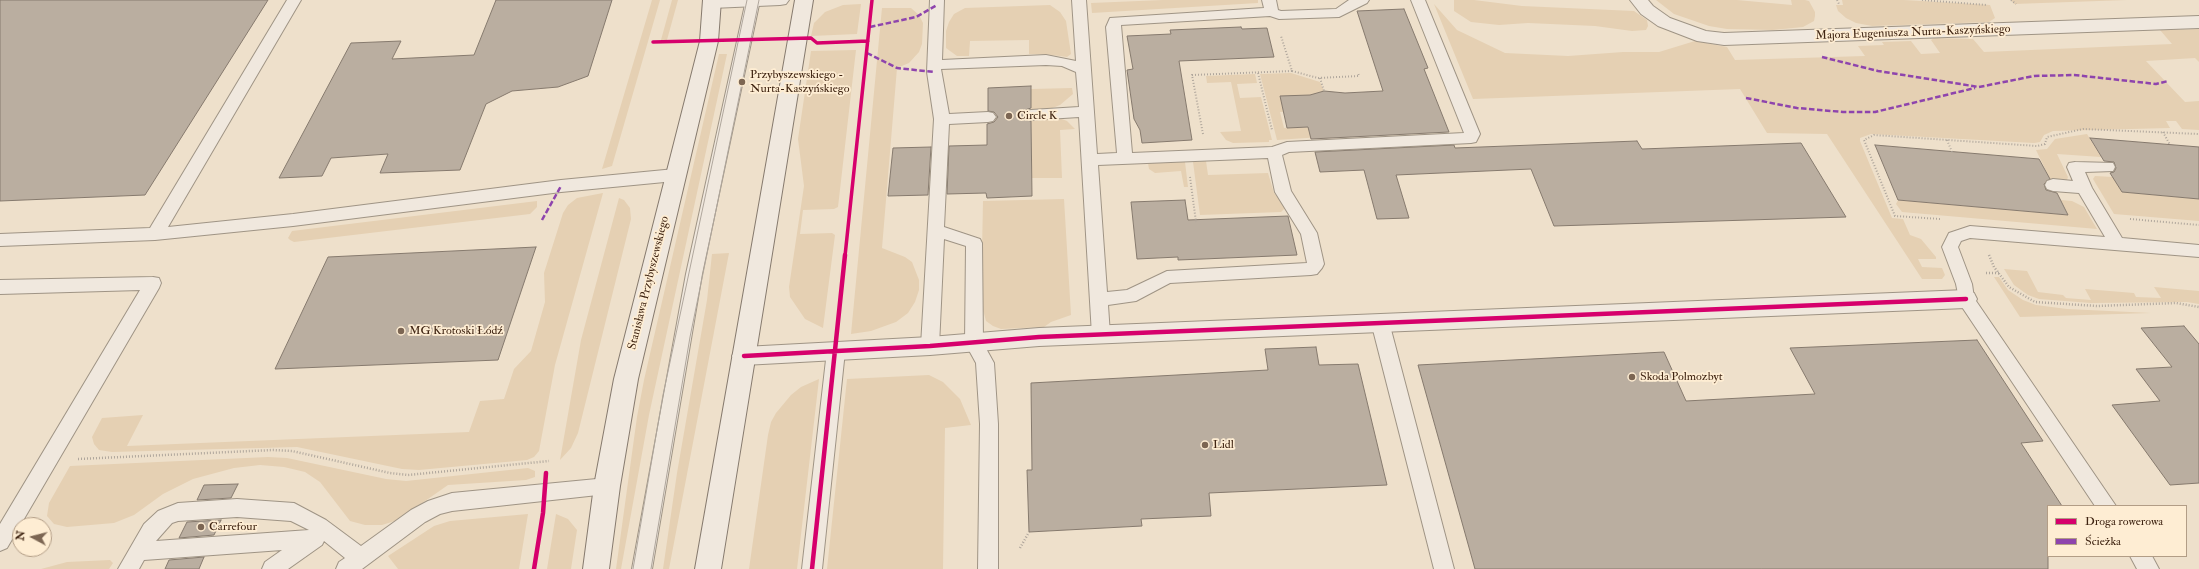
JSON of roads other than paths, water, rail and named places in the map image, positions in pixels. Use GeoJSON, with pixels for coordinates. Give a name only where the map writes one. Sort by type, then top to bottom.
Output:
{"type":"FeatureCollection","features":[{"type":"Feature","properties":{"kind":"street"},"geometry":{"type":"LineString","coordinates":[[712,2],[780,0]]}},
{"type":"Feature","properties":{"kind":"street"},"geometry":{"type":"LineString","coordinates":[[708,569],[804,0]]}},
{"type":"Feature","properties":{"kind":"street","name":"Majora Eugeniusza Nurta-Kaszyńskiego"},"geometry":{"type":"LineString","coordinates":[[1639,0],[1647,10],[1671,25],[1703,37],[1724,39],[2199,22]]}},
{"type":"Feature","properties":{"kind":"street","name":"Stanisława Przybyszewskiego"},"geometry":{"type":"LineString","coordinates":[[596,569],[607,486],[626,379],[708,41],[712,2]]}},
{"type":"Feature","properties":{"kind":"street"},"geometry":{"type":"LineString","coordinates":[[744,356],[930,346],[1039,337],[1966,298]]}},
{"type":"Feature","properties":{"kind":"lane"},"geometry":{"type":"LineString","coordinates":[[155,234],[294,0]]}},
{"type":"Feature","properties":{"kind":"lane"},"geometry":{"type":"LineString","coordinates":[[930,346],[942,119],[934,64],[937,0]]}},
{"type":"Feature","properties":{"kind":"lane"},"geometry":{"type":"LineString","coordinates":[[1078,0],[1101,335]]}},
{"type":"Feature","properties":{"kind":"lane"},"geometry":{"type":"LineString","coordinates":[[1125,158],[1114,27],[1115,21],[1270,6],[1279,15],[1339,13],[1357,1],[1362,0]]}},
{"type":"Feature","properties":{"kind":"lane"},"geometry":{"type":"LineString","coordinates":[[1090,160],[1274,152],[1286,147],[1471,138],[1472,134],[1418,0]]}},
{"type":"Feature","properties":{"kind":"lane"},"geometry":{"type":"LineString","coordinates":[[642,569],[694,274],[753,1]]}},
{"type":"Feature","properties":{"kind":"lane"},"geometry":{"type":"LineString","coordinates":[[934,64],[1046,60],[1064,62],[1083,70]]}},
{"type":"Feature","properties":{"kind":"lane"},"geometry":{"type":"LineString","coordinates":[[1031,115],[1086,112]]}},
{"type":"Feature","properties":{"kind":"lane"},"geometry":{"type":"LineString","coordinates":[[942,119],[988,117]]}},
{"type":"Feature","properties":{"kind":"lane"},"geometry":{"type":"LineString","coordinates":[[1099,299],[1130,296],[1167,277],[1311,269],[1316,264],[1310,233],[1283,192],[1274,152]]}},
{"type":"Feature","properties":{"kind":"lane"},"geometry":{"type":"LineString","coordinates":[[2107,168],[2075,167],[2084,188],[2117,244]]}},
{"type":"Feature","properties":{"kind":"lane"},"geometry":{"type":"LineString","coordinates":[[0,240],[155,234],[293,220],[561,186],[675,175]]}},
{"type":"Feature","properties":{"kind":"lane"},"geometry":{"type":"LineString","coordinates":[[2053,185],[2084,188]]}},
{"type":"Feature","properties":{"kind":"lane"},"geometry":{"type":"LineString","coordinates":[[936,230],[974,243],[974,343],[985,363],[989,424],[988,569]]}},
{"type":"Feature","properties":{"kind":"lane"},"geometry":{"type":"LineString","coordinates":[[2105,505],[1966,298],[1964,284],[1950,247],[1955,237],[1970,232],[2199,250]]}},
{"type":"Feature","properties":{"kind":"lane"},"geometry":{"type":"LineString","coordinates":[[0,287],[153,283],[0,542]]}},
{"type":"Feature","properties":{"kind":"lane"},"geometry":{"type":"LineString","coordinates":[[1380,322],[1444,569]]}},
{"type":"Feature","properties":{"kind":"lane"},"geometry":{"type":"LineString","coordinates":[[812,569],[836,351]]}},
{"type":"Feature","properties":{"kind":"lane"},"geometry":{"type":"LineString","coordinates":[[128,569],[151,530],[165,517],[178,512],[237,508],[294,512],[354,564],[418,516],[435,507],[452,502],[607,486]]}},
{"type":"Feature","properties":{"kind":"lane"},"geometry":{"type":"LineString","coordinates":[[138,551],[320,535]]}},
{"type":"Feature","properties":{"kind":"lane"},"geometry":{"type":"LineString","coordinates":[[272,569],[320,535]]}},
{"type":"Feature","properties":{"kind":"lane"},"geometry":{"type":"LineString","coordinates":[[2141,557],[2149,569]]}},
{"type":"Feature","properties":{"kind":"tram line"},"geometry":{"type":"LineString","coordinates":[[633,569],[663,395],[747,0]]}},
{"type":"Feature","properties":{"kind":"tram line"},"geometry":{"type":"LineString","coordinates":[[651,569],[690,337],[759,0]]}},
{"type":"Feature","properties":{"kind":"place","name":"Przybyszewskiego - Nurta-Kaszyńskiego"},"geometry":{"type":"Point","coordinates":[742,82]}},
{"type":"Feature","properties":{"kind":"place","name":"Circle K"},"geometry":{"type":"Point","coordinates":[1009,116]}},
{"type":"Feature","properties":{"kind":"place","name":"MG Krotoski Łódź"},"geometry":{"type":"Point","coordinates":[401,331]}},
{"type":"Feature","properties":{"kind":"place","name":"Skoda Polmozbyt"},"geometry":{"type":"Point","coordinates":[1632,377]}},
{"type":"Feature","properties":{"kind":"place","name":"Lidl"},"geometry":{"type":"Point","coordinates":[1205,445]}},
{"type":"Feature","properties":{"kind":"place","name":"Carrefour"},"geometry":{"type":"Point","coordinates":[201,527]}}]}
